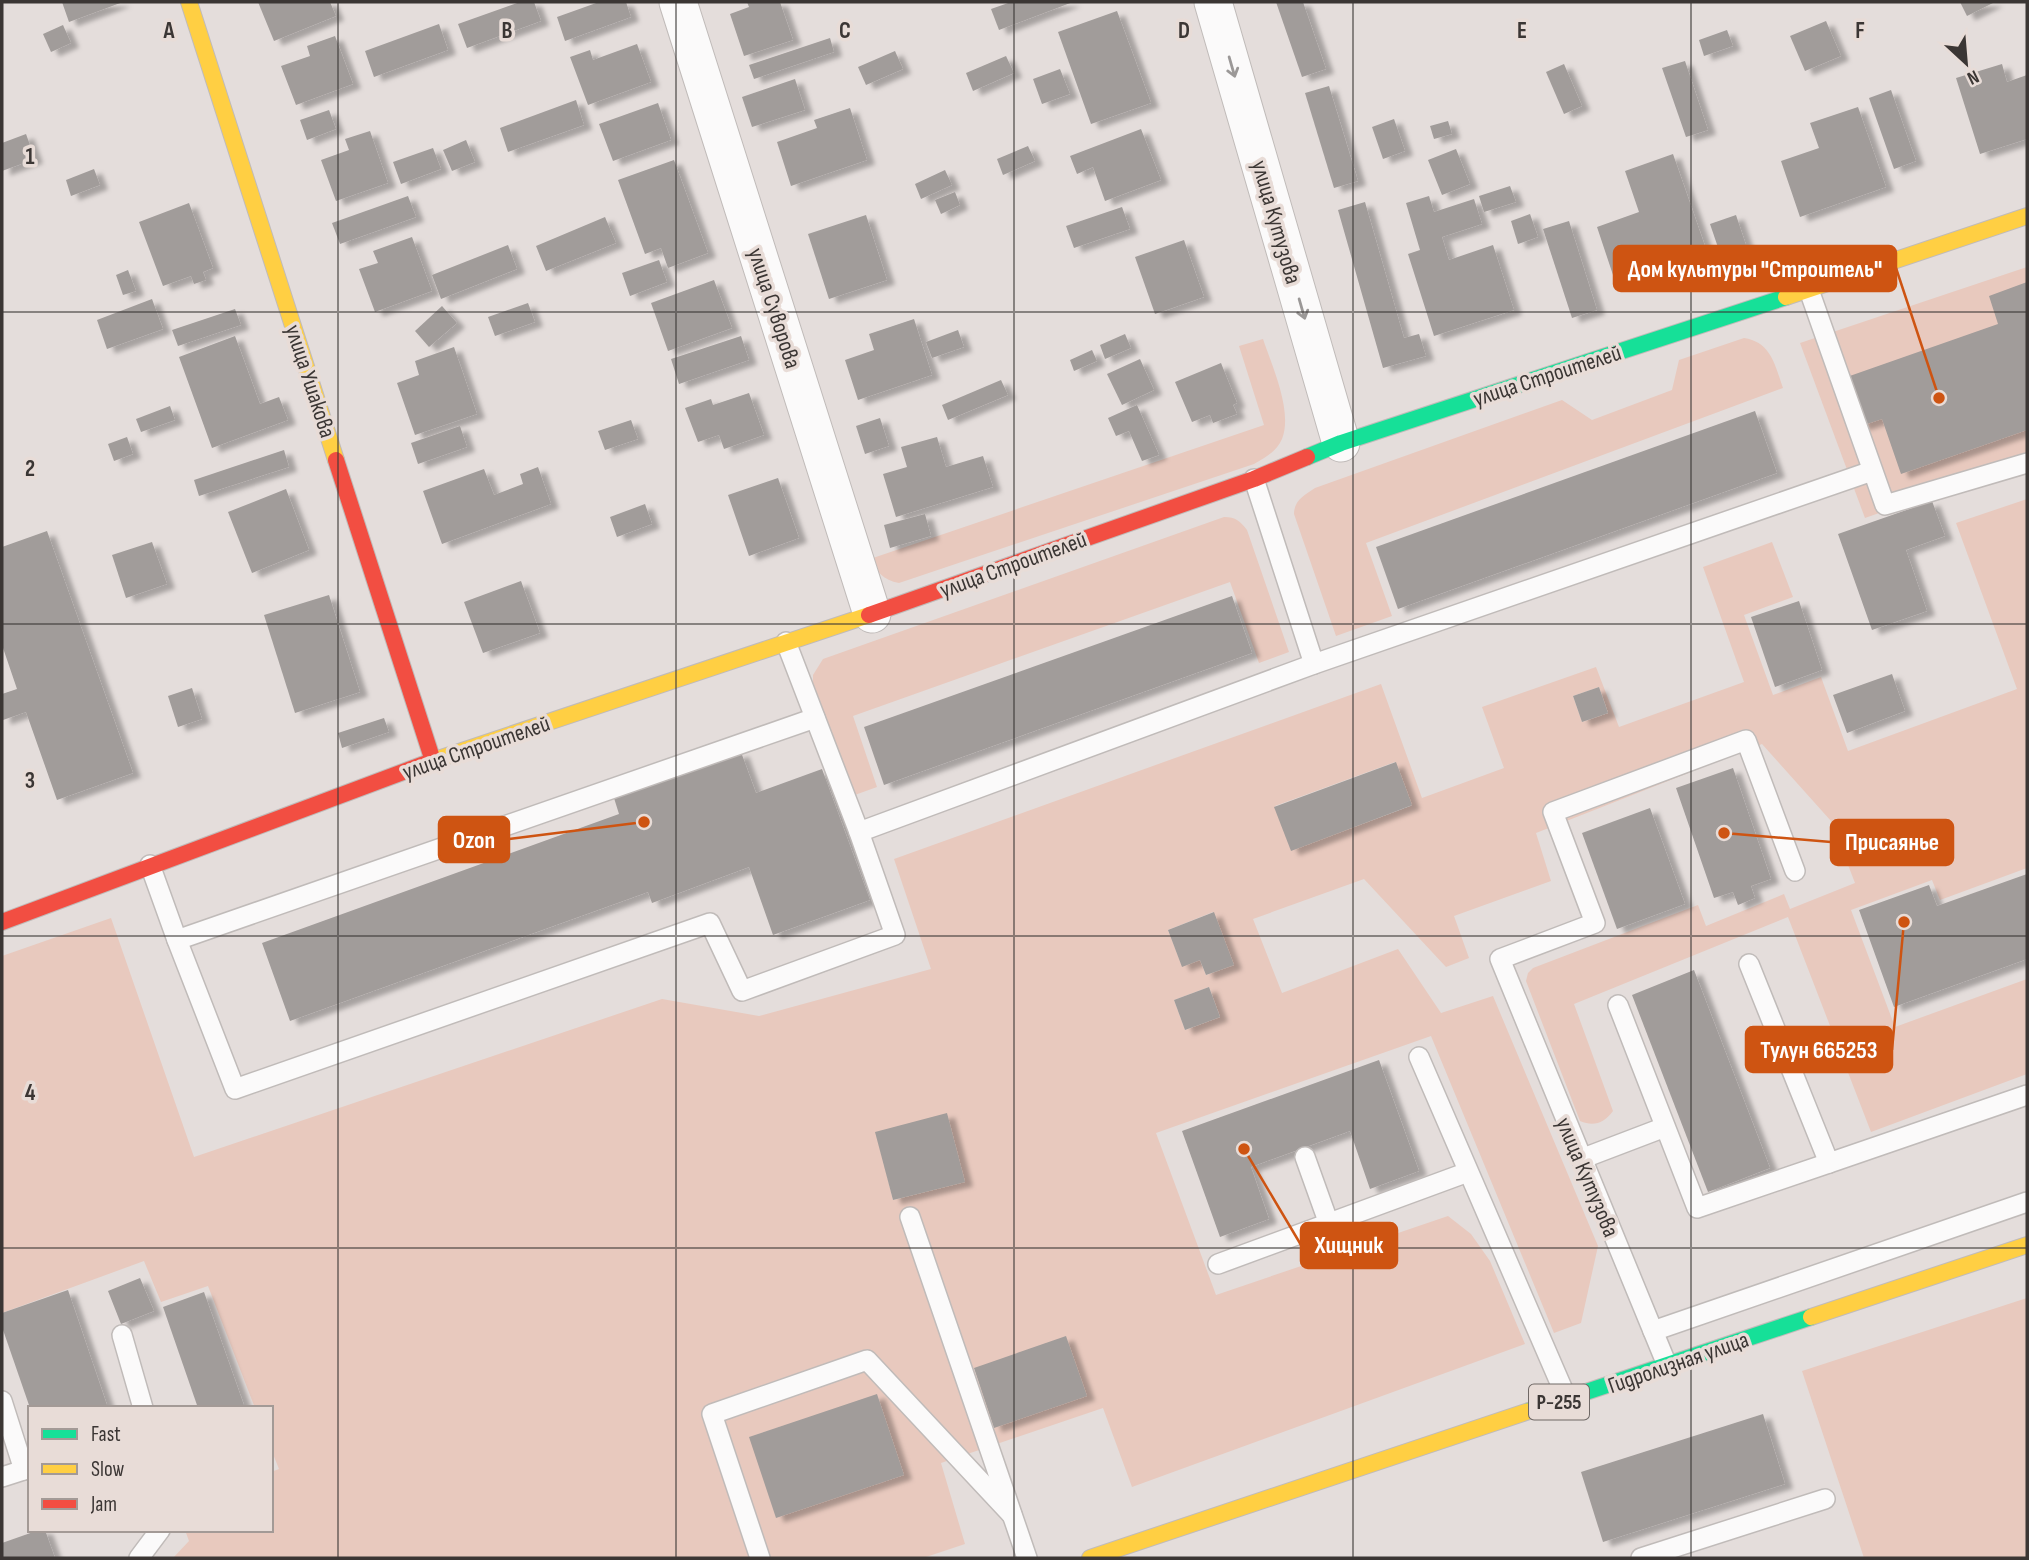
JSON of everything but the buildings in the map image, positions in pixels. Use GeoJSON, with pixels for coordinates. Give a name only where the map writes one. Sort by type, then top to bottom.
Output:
{"type":"FeatureCollection","features":[{"type":"Feature","properties":{"kind":"main road","name":"улица Ушакова"},"geometry":{"type":"LineString","coordinates":[[189,2],[433,761]]}},
{"type":"Feature","properties":{"kind":"main road","name":"улица Строителей"},"geometry":{"type":"LineString","coordinates":[[2,922],[433,761],[872,614],[1254,478],[1341,443],[2027,216]]}},
{"type":"Feature","properties":{"kind":"main road","name":"Гидролизная улица"},"geometry":{"type":"LineString","coordinates":[[1090,1558],[2027,1245]]}},
{"type":"Feature","properties":{"kind":"street","name":"улица Суворова"},"geometry":{"type":"LineString","coordinates":[[678,2],[872,614]]}},
{"type":"Feature","properties":{"kind":"street","name":"улица Кутузова"},"geometry":{"type":"LineString","coordinates":[[1213,2],[1341,443]]}},
{"type":"Feature","properties":{"kind":"lane"},"geometry":{"type":"LineString","coordinates":[[1809,290],[1885,505],[2027,463]]}},
{"type":"Feature","properties":{"kind":"lane"},"geometry":{"type":"LineString","coordinates":[[859,832],[1314,664],[1872,471]]}},
{"type":"Feature","properties":{"kind":"lane"},"geometry":{"type":"LineString","coordinates":[[1254,478],[1314,664]]}},
{"type":"Feature","properties":{"kind":"lane"},"geometry":{"type":"LineString","coordinates":[[150,866],[235,1088],[710,923],[742,991],[895,935],[859,832],[786,642]]}},
{"type":"Feature","properties":{"kind":"lane"},"geometry":{"type":"LineString","coordinates":[[177,940],[815,718]]}},
{"type":"Feature","properties":{"kind":"lane","name":"улица Кутузова"},"geometry":{"type":"LineString","coordinates":[[1667,1366],[1580,1159],[1500,958],[1595,923],[1553,812],[1746,740],[1795,871]]}},
{"type":"Feature","properties":{"kind":"lane"},"geometry":{"type":"LineString","coordinates":[[1749,964],[1829,1163]]}},
{"type":"Feature","properties":{"kind":"lane"},"geometry":{"type":"LineString","coordinates":[[1618,1005],[1697,1208],[2027,1095]]}},
{"type":"Feature","properties":{"kind":"lane"},"geometry":{"type":"LineString","coordinates":[[1419,1057],[1567,1399]]}},
{"type":"Feature","properties":{"kind":"lane"},"geometry":{"type":"LineString","coordinates":[[1580,1159],[1665,1127]]}},
{"type":"Feature","properties":{"kind":"lane"},"geometry":{"type":"LineString","coordinates":[[1305,1157],[1329,1224]]}},
{"type":"Feature","properties":{"kind":"lane"},"geometry":{"type":"LineString","coordinates":[[1218,1264],[1468,1172]]}},
{"type":"Feature","properties":{"kind":"lane"},"geometry":{"type":"LineString","coordinates":[[1653,1331],[2027,1202]]}},
{"type":"Feature","properties":{"kind":"lane"},"geometry":{"type":"LineString","coordinates":[[909,1217],[1027,1558]]}},
{"type":"Feature","properties":{"kind":"lane"},"geometry":{"type":"LineString","coordinates":[[122,1335],[141,1406]]}},
{"type":"Feature","properties":{"kind":"lane"},"geometry":{"type":"LineString","coordinates":[[760,1558],[712,1414],[867,1360],[1012,1515]]}},
{"type":"Feature","properties":{"kind":"lane"},"geometry":{"type":"LineString","coordinates":[[2,1401],[27,1469],[2,1477]]}},
{"type":"Feature","properties":{"kind":"lane"},"geometry":{"type":"LineString","coordinates":[[1641,1558],[1825,1499]]}},
{"type":"Feature","properties":{"kind":"lane"},"geometry":{"type":"LineString","coordinates":[[139,1558],[158,1532]]}},
{"type":"Feature","properties":{"kind":"shaded area"},"geometry":{"type":"Polygon","coordinates":[[[2027,267],[2027,461],[1865,518],[1800,343],[2027,267]]]}},
{"type":"Feature","properties":{"kind":"shaded area"},"geometry":{"type":"Polygon","coordinates":[[[1744,338],[1760,344],[1771,356],[1783,388],[1366,543],[1392,616],[1336,636],[1294,514],[1298,501],[1304,496],[1315,488],[1562,400],[1592,420],[1672,390],[1679,360],[1744,338]]]}},
{"type":"Feature","properties":{"kind":"shaded area"},"geometry":{"type":"Polygon","coordinates":[[[1263,339],[1280,389],[1285,428],[1277,447],[1258,462],[899,583],[885,578],[870,559],[1264,425],[1239,346],[1263,339]]]}},
{"type":"Feature","properties":{"kind":"shaded area"},"geometry":{"type":"Polygon","coordinates":[[[2027,499],[2027,868],[1940,900],[1932,880],[1851,910],[1895,1027],[2027,979],[2027,1074],[1871,1132],[1788,917],[1574,1004],[1613,1111],[1598,1123],[1580,1121],[1526,981],[1533,968],[1698,905],[1706,926],[1784,894],[1790,909],[1855,883],[1831,821],[1762,744],[1536,833],[1551,881],[1454,916],[1469,958],[1446,967],[1364,879],[1253,919],[1282,993],[1398,949],[1441,1013],[1493,996],[1598,1246],[1581,1323],[1554,1333],[1431,1036],[1156,1133],[1216,1295],[1448,1216],[1471,1234],[1490,1261],[1525,1344],[1132,1487],[1103,1408],[941,1463],[965,1544],[923,1558],[173,1558],[189,1541],[186,1532],[273,1532],[273,1471],[279,1469],[273,1454],[273,1406],[254,1406],[208,1286],[161,1302],[144,1261],[2,1313],[2,956],[111,918],[194,1157],[662,999],[759,1016],[931,969],[894,859],[1381,684],[1422,798],[1504,768],[1482,707],[1596,667],[1619,727],[1744,682],[1703,567],[1772,542],[1793,597],[1744,615],[1773,695],[1821,677],[1848,751],[2017,689],[1956,523],[2027,499]],[[1599,687],[1573,696],[1582,722],[1608,713],[1599,687]],[[1395,762],[1275,806],[1291,850],[1411,806],[1395,762]],[[1213,912],[1168,930],[1182,966],[1200,960],[1206,975],[1233,965],[1213,912]],[[1209,987],[1174,1000],[1185,1030],[1220,1017],[1209,987]],[[876,1132],[893,1200],[964,1182],[876,1132]],[[1066,1337],[974,1369],[995,1427],[1066,1337]],[[877,1395],[750,1437],[776,1517],[903,1475],[877,1395]]]}},
{"type":"Feature","properties":{"kind":"shaded area"},"geometry":{"type":"Polygon","coordinates":[[[1224,517],[1237,520],[1247,530],[1289,652],[1259,663],[1230,582],[853,716],[877,787],[852,796],[813,683],[813,675],[823,659],[1224,517]]]}},
{"type":"Feature","properties":{"kind":"shaded area"},"geometry":{"type":"Polygon","coordinates":[[[2027,1298],[2027,1558],[1864,1558],[1802,1371],[2027,1298]]]}},
{"type":"Feature","properties":{"kind":"traffic: fast"},"geometry":{"type":"LineString","coordinates":[[1307,457],[1341,443],[1786,297]]}},
{"type":"Feature","properties":{"kind":"traffic: fast"},"geometry":{"type":"LineString","coordinates":[[1529,1411],[1811,1317]]}},
{"type":"Feature","properties":{"kind":"traffic: slow"},"geometry":{"type":"LineString","coordinates":[[189,2],[336,460]]}},
{"type":"Feature","properties":{"kind":"traffic: slow"},"geometry":{"type":"LineString","coordinates":[[1786,297],[2027,216]]}},
{"type":"Feature","properties":{"kind":"traffic: slow"},"geometry":{"type":"LineString","coordinates":[[435,760],[869,615]]}},
{"type":"Feature","properties":{"kind":"traffic: slow"},"geometry":{"type":"LineString","coordinates":[[1811,1317],[2027,1245]]}},
{"type":"Feature","properties":{"kind":"traffic: slow"},"geometry":{"type":"LineString","coordinates":[[1090,1558],[1529,1411]]}},
{"type":"Feature","properties":{"kind":"traffic: jam"},"geometry":{"type":"LineString","coordinates":[[869,615],[1254,479],[1307,457]]}},
{"type":"Feature","properties":{"kind":"traffic: jam"},"geometry":{"type":"LineString","coordinates":[[336,460],[433,761]]}},
{"type":"Feature","properties":{"kind":"traffic: jam"},"geometry":{"type":"LineString","coordinates":[[2,922],[435,760]]}},
{"type":"Feature","properties":{"kind":"place","name":"Дом культуры \"Строитель\""},"geometry":{"type":"Point","coordinates":[1939,398]}},
{"type":"Feature","properties":{"kind":"place","name":"Ozon"},"geometry":{"type":"Point","coordinates":[644,822]}},
{"type":"Feature","properties":{"kind":"place","name":"Присаянье"},"geometry":{"type":"Point","coordinates":[1724,833]}},
{"type":"Feature","properties":{"kind":"place","name":"Тулун 665253"},"geometry":{"type":"Point","coordinates":[1904,922]}},
{"type":"Feature","properties":{"kind":"place","name":"Хищник"},"geometry":{"type":"Point","coordinates":[1244,1149]}}]}
